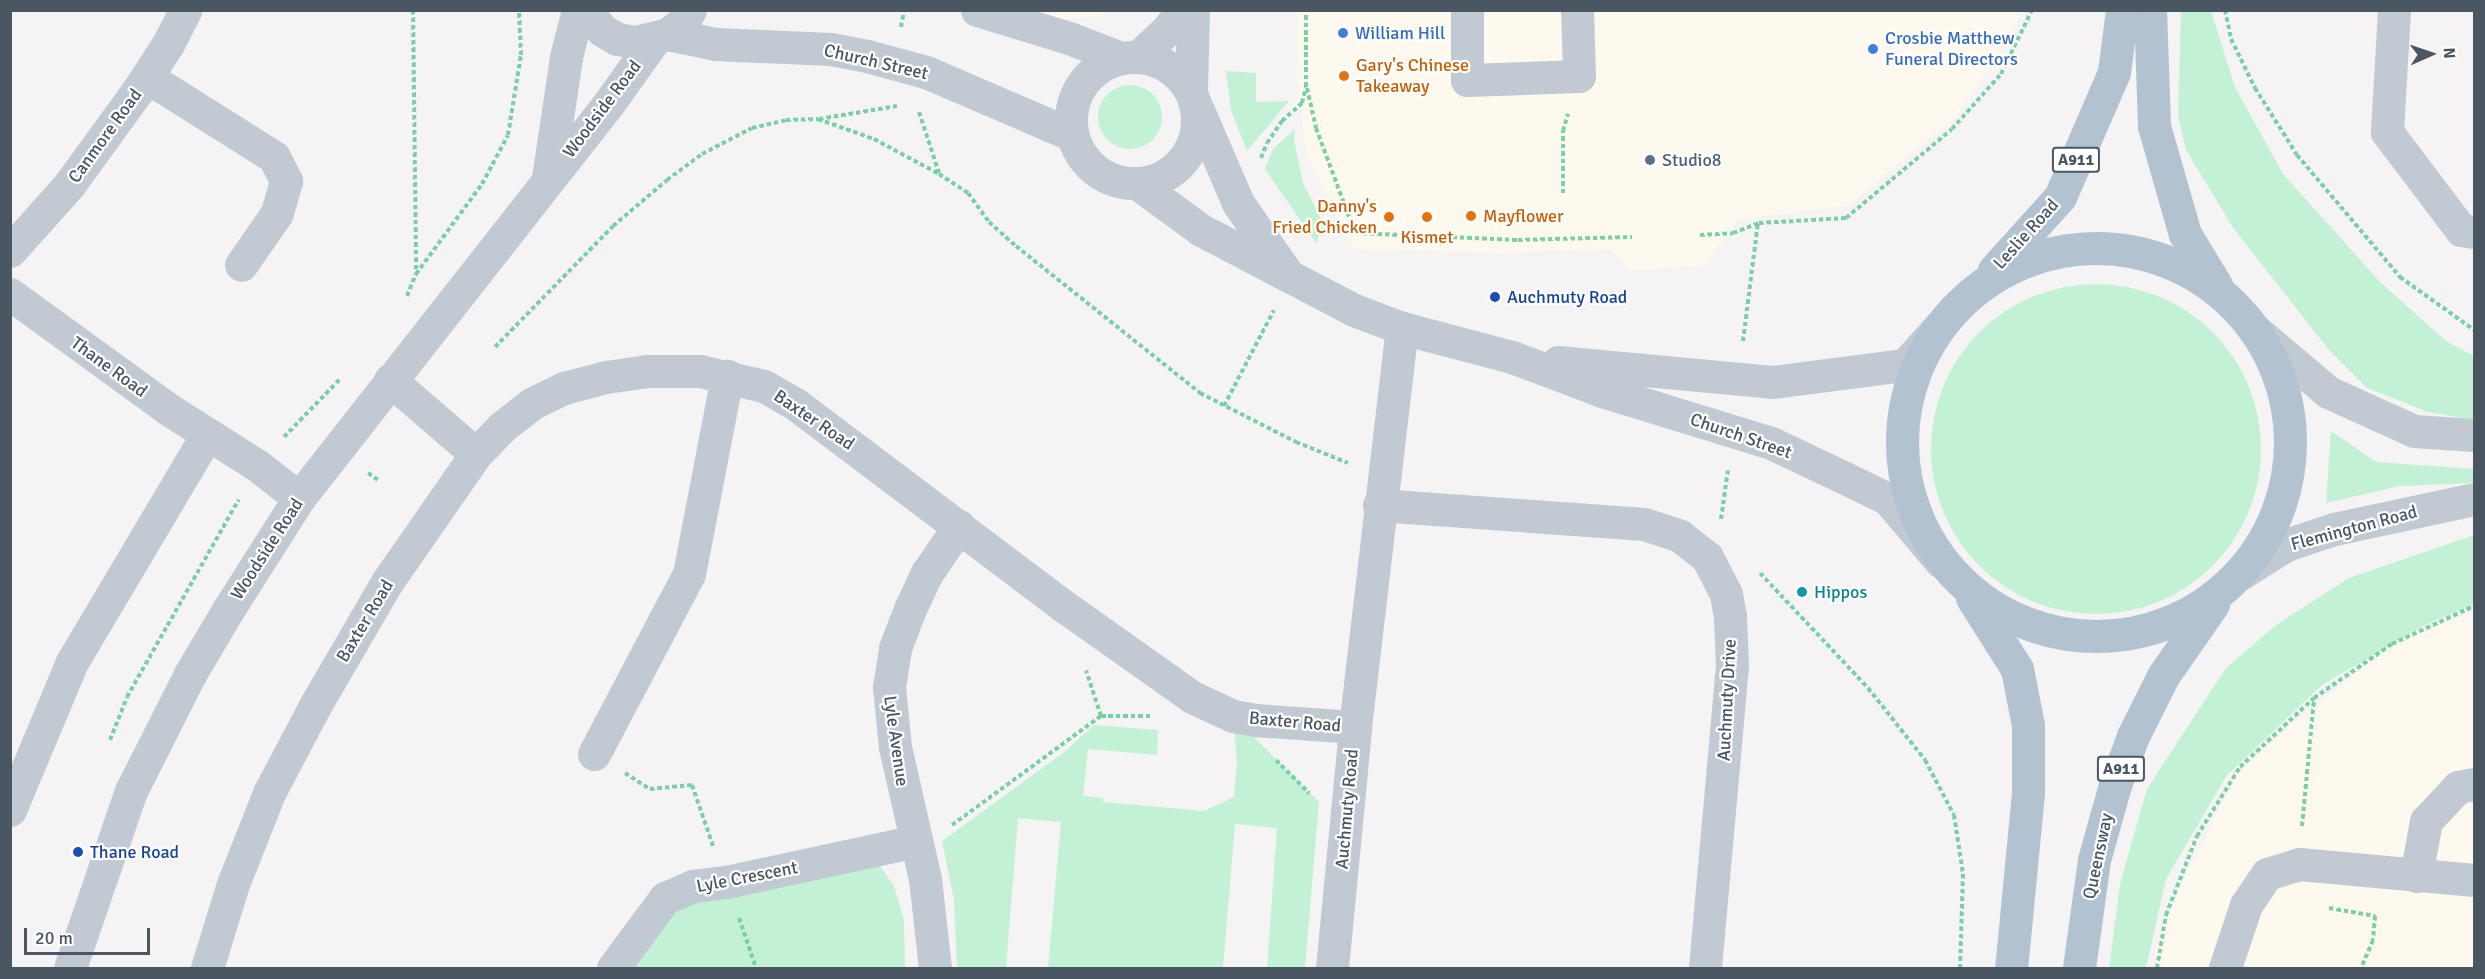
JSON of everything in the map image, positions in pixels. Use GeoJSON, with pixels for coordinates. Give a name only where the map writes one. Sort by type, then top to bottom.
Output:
{"type":"FeatureCollection","features":[{"type":"Feature","properties":{"kind":"main road","name":"Leslie Road"},"geometry":{"type":"LineString","coordinates":[[1981,285],[2060,197],[2114,72],[2122,10]]}},
{"type":"Feature","properties":{"kind":"main road","name":"A911"},"geometry":{"type":"LineString","coordinates":[[1965,588],[2006,615],[2034,628],[2073,636],[2114,637],[2158,628],[2191,613],[2230,583],[2270,532],[2286,483],[2291,436],[2284,390],[2255,330],[2240,308],[2216,285],[2185,234],[2154,126],[2150,10]]}},
{"type":"Feature","properties":{"kind":"main road","name":"A911"},"geometry":{"type":"LineString","coordinates":[[2011,969],[2028,793],[2028,725],[2017,669],[1965,588],[1941,562],[1910,500],[1901,457],[1903,412],[1916,367],[1940,326],[1959,302],[1981,285],[2037,256],[2075,248],[2142,252],[2175,264],[2216,285]]}},
{"type":"Feature","properties":{"kind":"main road","name":"Queensway"},"geometry":{"type":"LineString","coordinates":[[2079,969],[2094,860],[2126,756],[2163,676],[2230,583]]}},
{"type":"Feature","properties":{"kind":"street","name":"Canmore Road"},"geometry":{"type":"LineString","coordinates":[[10,251],[69,185],[147,76],[185,10]]}},
{"type":"Feature","properties":{"kind":"street","name":"Woodside Road"},"geometry":{"type":"LineString","coordinates":[[548,178],[566,57],[578,10]]}},
{"type":"Feature","properties":{"kind":"street","name":"Church Street"},"geometry":{"type":"LineString","coordinates":[[585,10],[602,30],[617,39],[636,42],[661,37],[715,44],[831,49],[921,88],[1072,135]]}},
{"type":"Feature","properties":{"kind":"street","name":"Woodside Road"},"geometry":{"type":"LineString","coordinates":[[70,969],[131,791],[160,728],[201,655],[299,498],[548,178],[661,37],[683,22],[690,10]]}},
{"type":"Feature","properties":{"kind":"street"},"geometry":{"type":"LineString","coordinates":[[977,10],[1129,57],[1156,60],[1181,77],[1194,100]]}},
{"type":"Feature","properties":{"kind":"street"},"geometry":{"type":"LineString","coordinates":[[1182,10],[1168,29],[1129,57],[1097,69],[1081,86],[1072,108],[1072,135],[1079,152],[1096,172],[1117,182],[1138,184],[1157,180],[1178,167],[1190,152],[1196,135],[1193,10]]}},
{"type":"Feature","properties":{"kind":"street"},"geometry":{"type":"LineString","coordinates":[[1467,10],[1467,80],[1579,76],[1578,10]]}},
{"type":"Feature","properties":{"kind":"street"},"geometry":{"type":"LineString","coordinates":[[2394,10],[2387,132],[2461,230],[2475,232]]}},
{"type":"Feature","properties":{"kind":"street"},"geometry":{"type":"LineString","coordinates":[[147,76],[274,156],[286,181],[277,213],[241,265]]}},
{"type":"Feature","properties":{"kind":"street","name":"Church Street"},"geometry":{"type":"LineString","coordinates":[[1194,100],[1238,203],[1290,278]]}},
{"type":"Feature","properties":{"kind":"street","name":"Church Street"},"geometry":{"type":"LineString","coordinates":[[1138,184],[1201,230],[1354,310],[1402,328],[1512,357],[1602,391],[1772,443],[1845,477],[1888,499],[1941,562]]}},
{"type":"Feature","properties":{"kind":"street","name":"Thane Road"},"geometry":{"type":"LineString","coordinates":[[10,294],[207,435],[258,466],[299,498]]}},
{"type":"Feature","properties":{"kind":"street","name":"Church Street"},"geometry":{"type":"LineString","coordinates":[[1512,357],[1772,382],[1905,365],[1940,326]]}},
{"type":"Feature","properties":{"kind":"street","name":"Auchmuty Road"},"geometry":{"type":"LineString","coordinates":[[1332,969],[1379,505],[1402,328]]}},
{"type":"Feature","properties":{"kind":"street"},"geometry":{"type":"LineString","coordinates":[[2255,330],[2328,392],[2414,430],[2475,435]]}},
{"type":"Feature","properties":{"kind":"street","name":"Baxter Road"},"geometry":{"type":"LineString","coordinates":[[207,969],[234,884],[269,794],[387,582],[476,454],[502,427],[531,404],[564,388],[606,377],[647,371],[700,371],[764,386],[798,406],[1144,665],[1192,697],[1233,716],[1276,722],[1355,727]]}},
{"type":"Feature","properties":{"kind":"street"},"geometry":{"type":"LineString","coordinates":[[594,754],[689,574],[728,376]]}},
{"type":"Feature","properties":{"kind":"street"},"geometry":{"type":"LineString","coordinates":[[390,380],[476,454]]}},
{"type":"Feature","properties":{"kind":"street"},"geometry":{"type":"LineString","coordinates":[[10,810],[72,662],[207,435]]}},
{"type":"Feature","properties":{"kind":"street","name":"Flemington Road"},"geometry":{"type":"LineString","coordinates":[[2230,583],[2286,545],[2334,529],[2475,499]]}},
{"type":"Feature","properties":{"kind":"street","name":"Auchmuty Drive"},"geometry":{"type":"LineString","coordinates":[[1379,505],[1644,524],[1680,536],[1707,556],[1725,594],[1731,627],[1732,665],[1705,969]]}},
{"type":"Feature","properties":{"kind":"street","name":"Lyle Avenue"},"geometry":{"type":"LineString","coordinates":[[935,969],[932,917],[895,747],[889,687],[895,648],[910,609],[927,573],[958,526]]}},
{"type":"Feature","properties":{"kind":"street"},"geometry":{"type":"LineString","coordinates":[[2416,876],[2426,821],[2458,787],[2475,784]]}},
{"type":"Feature","properties":{"kind":"street","name":"Lyle Crescent"},"geometry":{"type":"LineString","coordinates":[[613,969],[664,897],[693,886],[726,882],[916,846]]}},
{"type":"Feature","properties":{"kind":"street"},"geometry":{"type":"LineString","coordinates":[[2225,969],[2246,905],[2267,874],[2299,864],[2475,880]]}},
{"type":"Feature","properties":{"kind":"path"},"geometry":{"type":"LineString","coordinates":[[413,10],[416,273]]}},
{"type":"Feature","properties":{"kind":"path"},"geometry":{"type":"LineString","coordinates":[[403,303],[416,273],[482,184],[508,135],[521,55],[519,10]]}},
{"type":"Feature","properties":{"kind":"path"},"geometry":{"type":"LineString","coordinates":[[1306,10],[1306,87],[1316,128],[1355,233],[1518,240],[1632,237]]}},
{"type":"Feature","properties":{"kind":"path"},"geometry":{"type":"LineString","coordinates":[[1700,235],[1733,233],[1759,223],[1846,218],[1952,129],[2001,74],[2032,10]]}},
{"type":"Feature","properties":{"kind":"path"},"geometry":{"type":"LineString","coordinates":[[2225,10],[2231,39],[2255,88],[2297,155],[2400,277],[2475,330]]}},
{"type":"Feature","properties":{"kind":"path"},"geometry":{"type":"LineString","coordinates":[[1563,193],[1563,131],[1579,76]]}},
{"type":"Feature","properties":{"kind":"path"},"geometry":{"type":"LineString","coordinates":[[1265,168],[1260,159],[1267,143],[1282,121],[1302,103],[1306,87]]}},
{"type":"Feature","properties":{"kind":"path"},"geometry":{"type":"LineString","coordinates":[[495,347],[613,226],[702,154],[752,128],[786,120],[818,119],[921,88],[939,174]]}},
{"type":"Feature","properties":{"kind":"path"},"geometry":{"type":"LineString","coordinates":[[818,119],[874,139],[939,174],[968,194],[989,222],[1016,246],[1200,393],[1296,442],[1349,464],[1384,467]]}},
{"type":"Feature","properties":{"kind":"path"},"geometry":{"type":"LineString","coordinates":[[1564,231],[1564,239]]}},
{"type":"Feature","properties":{"kind":"path"},"geometry":{"type":"LineString","coordinates":[[1224,405],[1290,278]]}},
{"type":"Feature","properties":{"kind":"path"},"geometry":{"type":"LineString","coordinates":[[258,466],[346,373]]}},
{"type":"Feature","properties":{"kind":"path"},"geometry":{"type":"LineString","coordinates":[[1759,571],[1868,688],[1924,760],[1954,815],[1963,874],[1960,969]]}},
{"type":"Feature","properties":{"kind":"path"},"geometry":{"type":"LineString","coordinates":[[2157,969],[2166,915],[2197,836],[2240,767],[2314,698],[2392,644],[2475,606]]}},
{"type":"Feature","properties":{"kind":"path"},"geometry":{"type":"LineString","coordinates":[[916,846],[1101,716],[1083,662]]}},
{"type":"Feature","properties":{"kind":"path"},"geometry":{"type":"LineString","coordinates":[[1233,716],[1308,793],[1346,825]]}},
{"type":"Feature","properties":{"kind":"path"},"geometry":{"type":"LineString","coordinates":[[594,754],[650,789],[692,784],[756,969]]}},
{"type":"Feature","properties":{"kind":"shaded area"},"geometry":{"type":"Polygon","coordinates":[[[1036,11],[1107,11],[1100,15],[1062,20],[1036,11]]]}},
{"type":"Feature","properties":{"kind":"shaded area"},"geometry":{"type":"Polygon","coordinates":[[[1297,11],[2022,11],[1993,64],[1954,118],[1847,206],[1739,219],[1704,266],[1629,270],[1611,249],[1505,253],[1353,249],[1306,153],[1297,76],[1297,11]]]}},
{"type":"Feature","properties":{"kind":"shaded area"},"geometry":{"type":"Polygon","coordinates":[[[2474,611],[2474,968],[2152,968],[2166,915],[2240,767],[2392,644],[2474,611]]]}},
{"type":"Feature","properties":{"kind":"green space"},"geometry":{"type":"Polygon","coordinates":[[[2181,11],[2211,11],[2235,87],[2283,174],[2380,282],[2446,341],[2474,356],[2474,420],[2428,412],[2367,388],[2329,350],[2234,229],[2186,150],[2178,116],[2181,11]]]}},
{"type":"Feature","properties":{"kind":"green space"},"geometry":{"type":"Polygon","coordinates":[[[1226,71],[1256,73],[1256,102],[1289,101],[1247,151],[1231,110],[1226,71]]]}},
{"type":"Feature","properties":{"kind":"green space"},"geometry":{"type":"Polygon","coordinates":[[[1130,85],[1148,91],[1156,99],[1162,117],[1156,135],[1148,143],[1130,149],[1112,143],[1104,135],[1098,117],[1104,99],[1112,91],[1130,85]]]}},
{"type":"Feature","properties":{"kind":"green space"},"geometry":{"type":"Polygon","coordinates":[[[1295,129],[1294,140],[1303,183],[1324,225],[1316,243],[1265,169],[1273,149],[1295,129]]]}},
{"type":"Feature","properties":{"kind":"green space"},"geometry":{"type":"Polygon","coordinates":[[[2080,284],[2112,284],[2144,291],[2174,303],[2201,321],[2224,344],[2234,357],[2249,386],[2258,417],[2261,449],[2258,481],[2242,527],[2224,554],[2201,577],[2174,595],[2144,607],[2112,614],[2080,614],[2048,607],[2018,595],[1991,577],[1968,554],[1950,527],[1938,497],[1931,465],[1931,433],[1938,401],[1950,371],[1968,344],[1991,321],[2018,303],[2048,291],[2080,284]]]}},
{"type":"Feature","properties":{"kind":"green space"},"geometry":{"type":"Polygon","coordinates":[[[2331,431],[2376,462],[2474,469],[2474,483],[2400,486],[2326,503],[2331,431]]]}},
{"type":"Feature","properties":{"kind":"green space"},"geometry":{"type":"Polygon","coordinates":[[[2474,535],[2474,604],[2423,626],[2322,685],[2227,775],[2166,879],[2146,968],[2109,968],[2120,884],[2147,789],[2226,668],[2276,625],[2349,578],[2474,535]]]}},
{"type":"Feature","properties":{"kind":"green space"},"geometry":{"type":"Polygon","coordinates":[[[1233,716],[1319,802],[1305,968],[1267,968],[1277,828],[1235,824],[1223,968],[1048,968],[1061,822],[1018,818],[1006,968],[957,968],[954,900],[942,841],[1063,753],[1094,725],[1158,730],[1157,755],[1088,749],[1083,796],[1103,798],[1103,802],[1204,811],[1234,797],[1237,762],[1233,716]]]}},
{"type":"Feature","properties":{"kind":"green space"},"geometry":{"type":"Polygon","coordinates":[[[880,866],[894,886],[904,920],[905,968],[632,968],[674,903],[880,866]]]}},
{"type":"Feature","properties":{"kind":"place","name":"William Hill"},"geometry":{"type":"Point","coordinates":[1343,33]}},
{"type":"Feature","properties":{"kind":"place","name":"Crosbie Matthew Funeral Directors"},"geometry":{"type":"Point","coordinates":[1873,49]}},
{"type":"Feature","properties":{"kind":"place","name":"Gary's Chinese Takeaway"},"geometry":{"type":"Point","coordinates":[1344,76]}},
{"type":"Feature","properties":{"kind":"place","name":"Studio8"},"geometry":{"type":"Point","coordinates":[1650,160]}},
{"type":"Feature","properties":{"kind":"place","name":"Mayflower"},"geometry":{"type":"Point","coordinates":[1471,216]}},
{"type":"Feature","properties":{"kind":"place","name":"Danny's Fried Chicken"},"geometry":{"type":"Point","coordinates":[1389,217]}},
{"type":"Feature","properties":{"kind":"place","name":"Kismet"},"geometry":{"type":"Point","coordinates":[1427,217]}},
{"type":"Feature","properties":{"kind":"place","name":"Auchmuty Road"},"geometry":{"type":"Point","coordinates":[1495,297]}},
{"type":"Feature","properties":{"kind":"place","name":"Hippos"},"geometry":{"type":"Point","coordinates":[1802,592]}},
{"type":"Feature","properties":{"kind":"place","name":"Thane Road"},"geometry":{"type":"Point","coordinates":[78,852]}}]}
